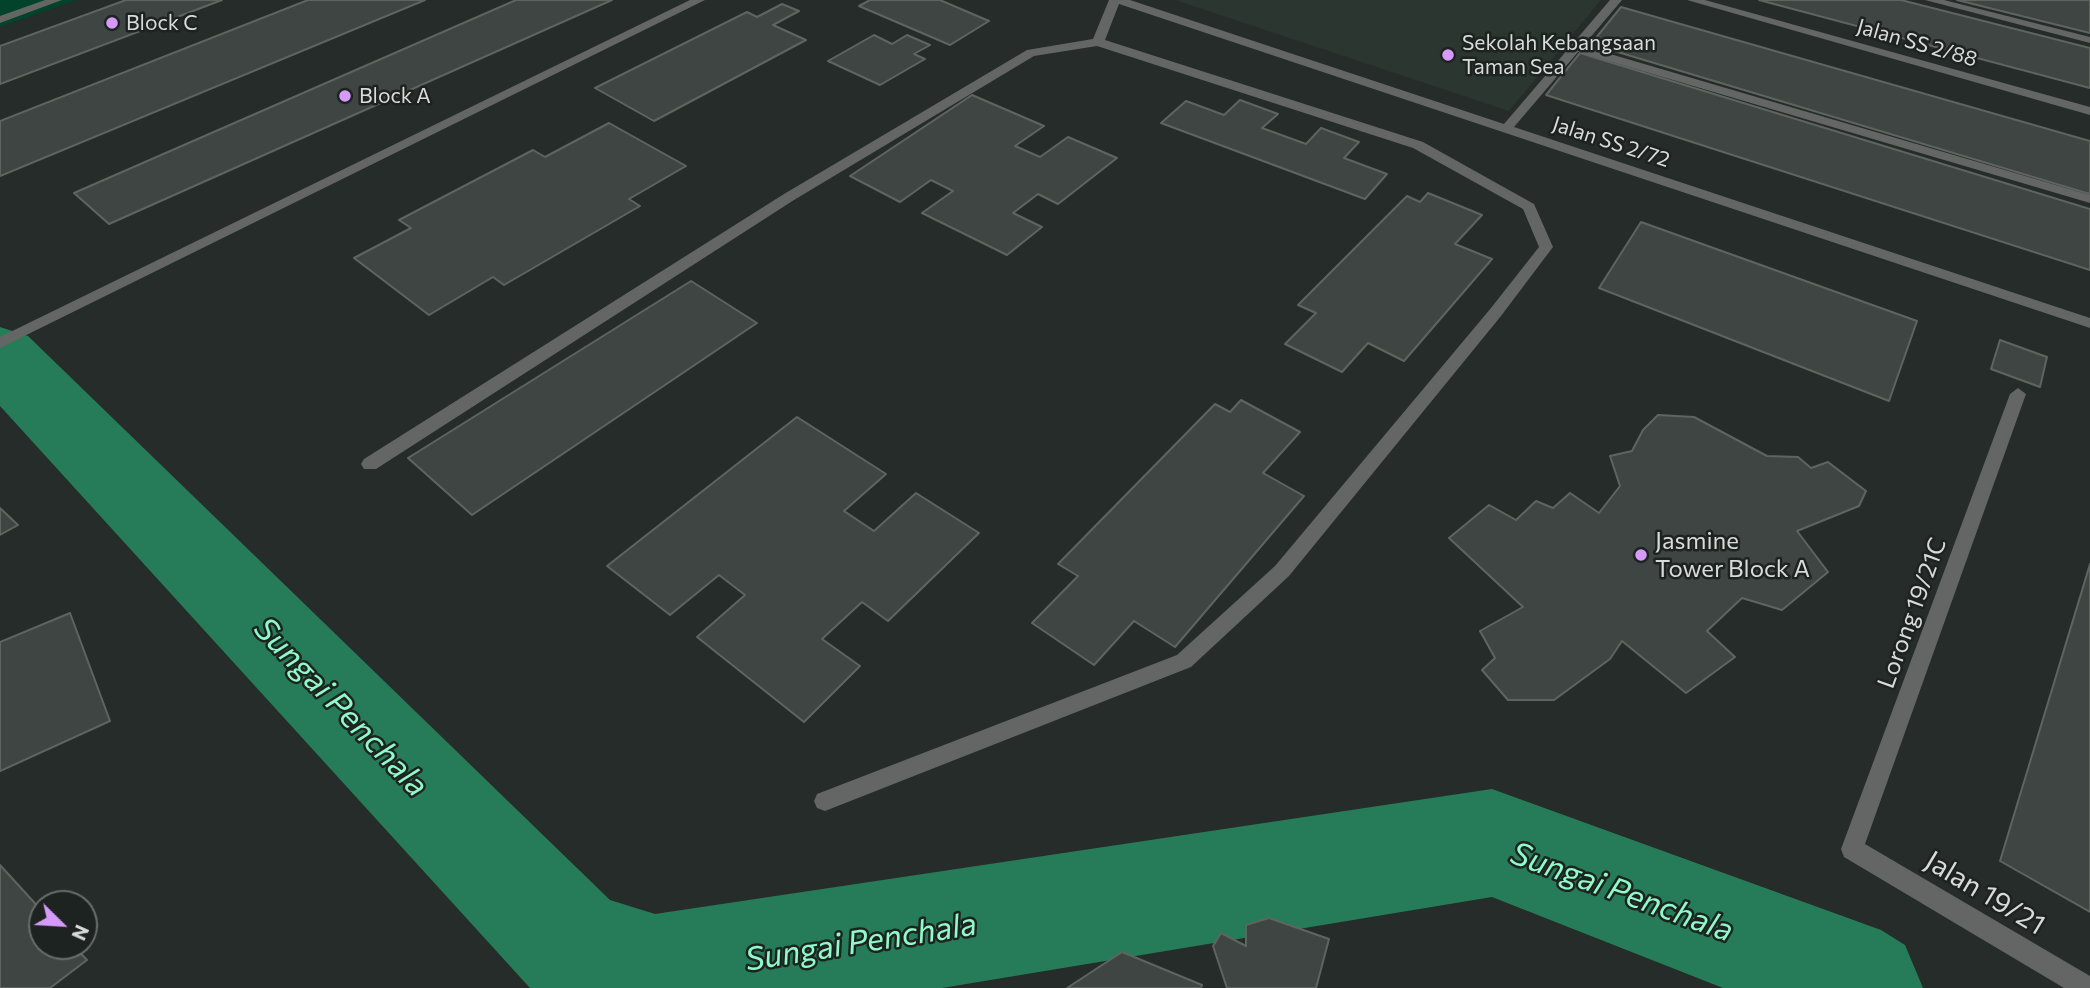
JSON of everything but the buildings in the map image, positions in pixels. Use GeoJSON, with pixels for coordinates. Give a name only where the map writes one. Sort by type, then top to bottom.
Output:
{"type":"FeatureCollection","features":[{"type":"Feature","properties":{"kind":"street"},"geometry":{"type":"LineString","coordinates":[[0,20],[57,0]]}},
{"type":"Feature","properties":{"kind":"street"},"geometry":{"type":"LineString","coordinates":[[0,343],[699,0]]}},
{"type":"Feature","properties":{"kind":"street"},"geometry":{"type":"LineString","coordinates":[[1098,42],[1117,0]]}},
{"type":"Feature","properties":{"kind":"street","name":"Jalan SS 2/72"},"geometry":{"type":"LineString","coordinates":[[1117,0],[2090,323]]}},
{"type":"Feature","properties":{"kind":"street"},"geometry":{"type":"LineString","coordinates":[[1506,129],[1616,0]]}},
{"type":"Feature","properties":{"kind":"street","name":"Jalan SS 2/88"},"geometry":{"type":"LineString","coordinates":[[1693,0],[2090,111]]}},
{"type":"Feature","properties":{"kind":"street"},"geometry":{"type":"LineString","coordinates":[[1931,0],[2090,40]]}},
{"type":"Feature","properties":{"kind":"street"},"geometry":{"type":"LineString","coordinates":[[370,464],[789,197],[1031,53],[1098,42],[1418,145],[1529,207],[1546,247],[1496,312],[1282,571],[1184,662],[825,801]]}},
{"type":"Feature","properties":{"kind":"street"},"geometry":{"type":"LineString","coordinates":[[1575,47],[2090,199]]}},
{"type":"Feature","properties":{"kind":"street","name":"Lorong 19/21C"},"geometry":{"type":"LineString","coordinates":[[1852,849],[2018,394]]}},
{"type":"Feature","properties":{"kind":"street","name":"Jalan 19/21"},"geometry":{"type":"LineString","coordinates":[[1852,849],[2087,988]]}},
{"type":"Feature","properties":{"kind":"shaded area","name":"Sekolah Kebangsaan Taman Sea"},"geometry":{"type":"Polygon","coordinates":[[[1175,0],[1601,0],[1509,111],[1175,0]]]}},
{"type":"Feature","properties":{"kind":"green space"},"geometry":{"type":"Polygon","coordinates":[[[0,0],[77,0],[0,27],[0,0]]]}},
{"type":"Feature","properties":{"kind":"waterway","name":"Sungai Penchala"},"geometry":{"type":"LineString","coordinates":[[0,355],[574,948],[655,975],[1492,843],[1838,973],[1862,988]]}},
{"type":"Feature","properties":{"kind":"place","name":"Block C"},"geometry":{"type":"Point","coordinates":[112,23]}},
{"type":"Feature","properties":{"kind":"place","name":"Sekolah Kebangsaan Taman Sea"},"geometry":{"type":"Point","coordinates":[1448,55]}},
{"type":"Feature","properties":{"kind":"place","name":"Block A"},"geometry":{"type":"Point","coordinates":[345,96]}},
{"type":"Feature","properties":{"kind":"place","name":"Jasmine Tower Block A"},"geometry":{"type":"Point","coordinates":[1641,555]}}]}
